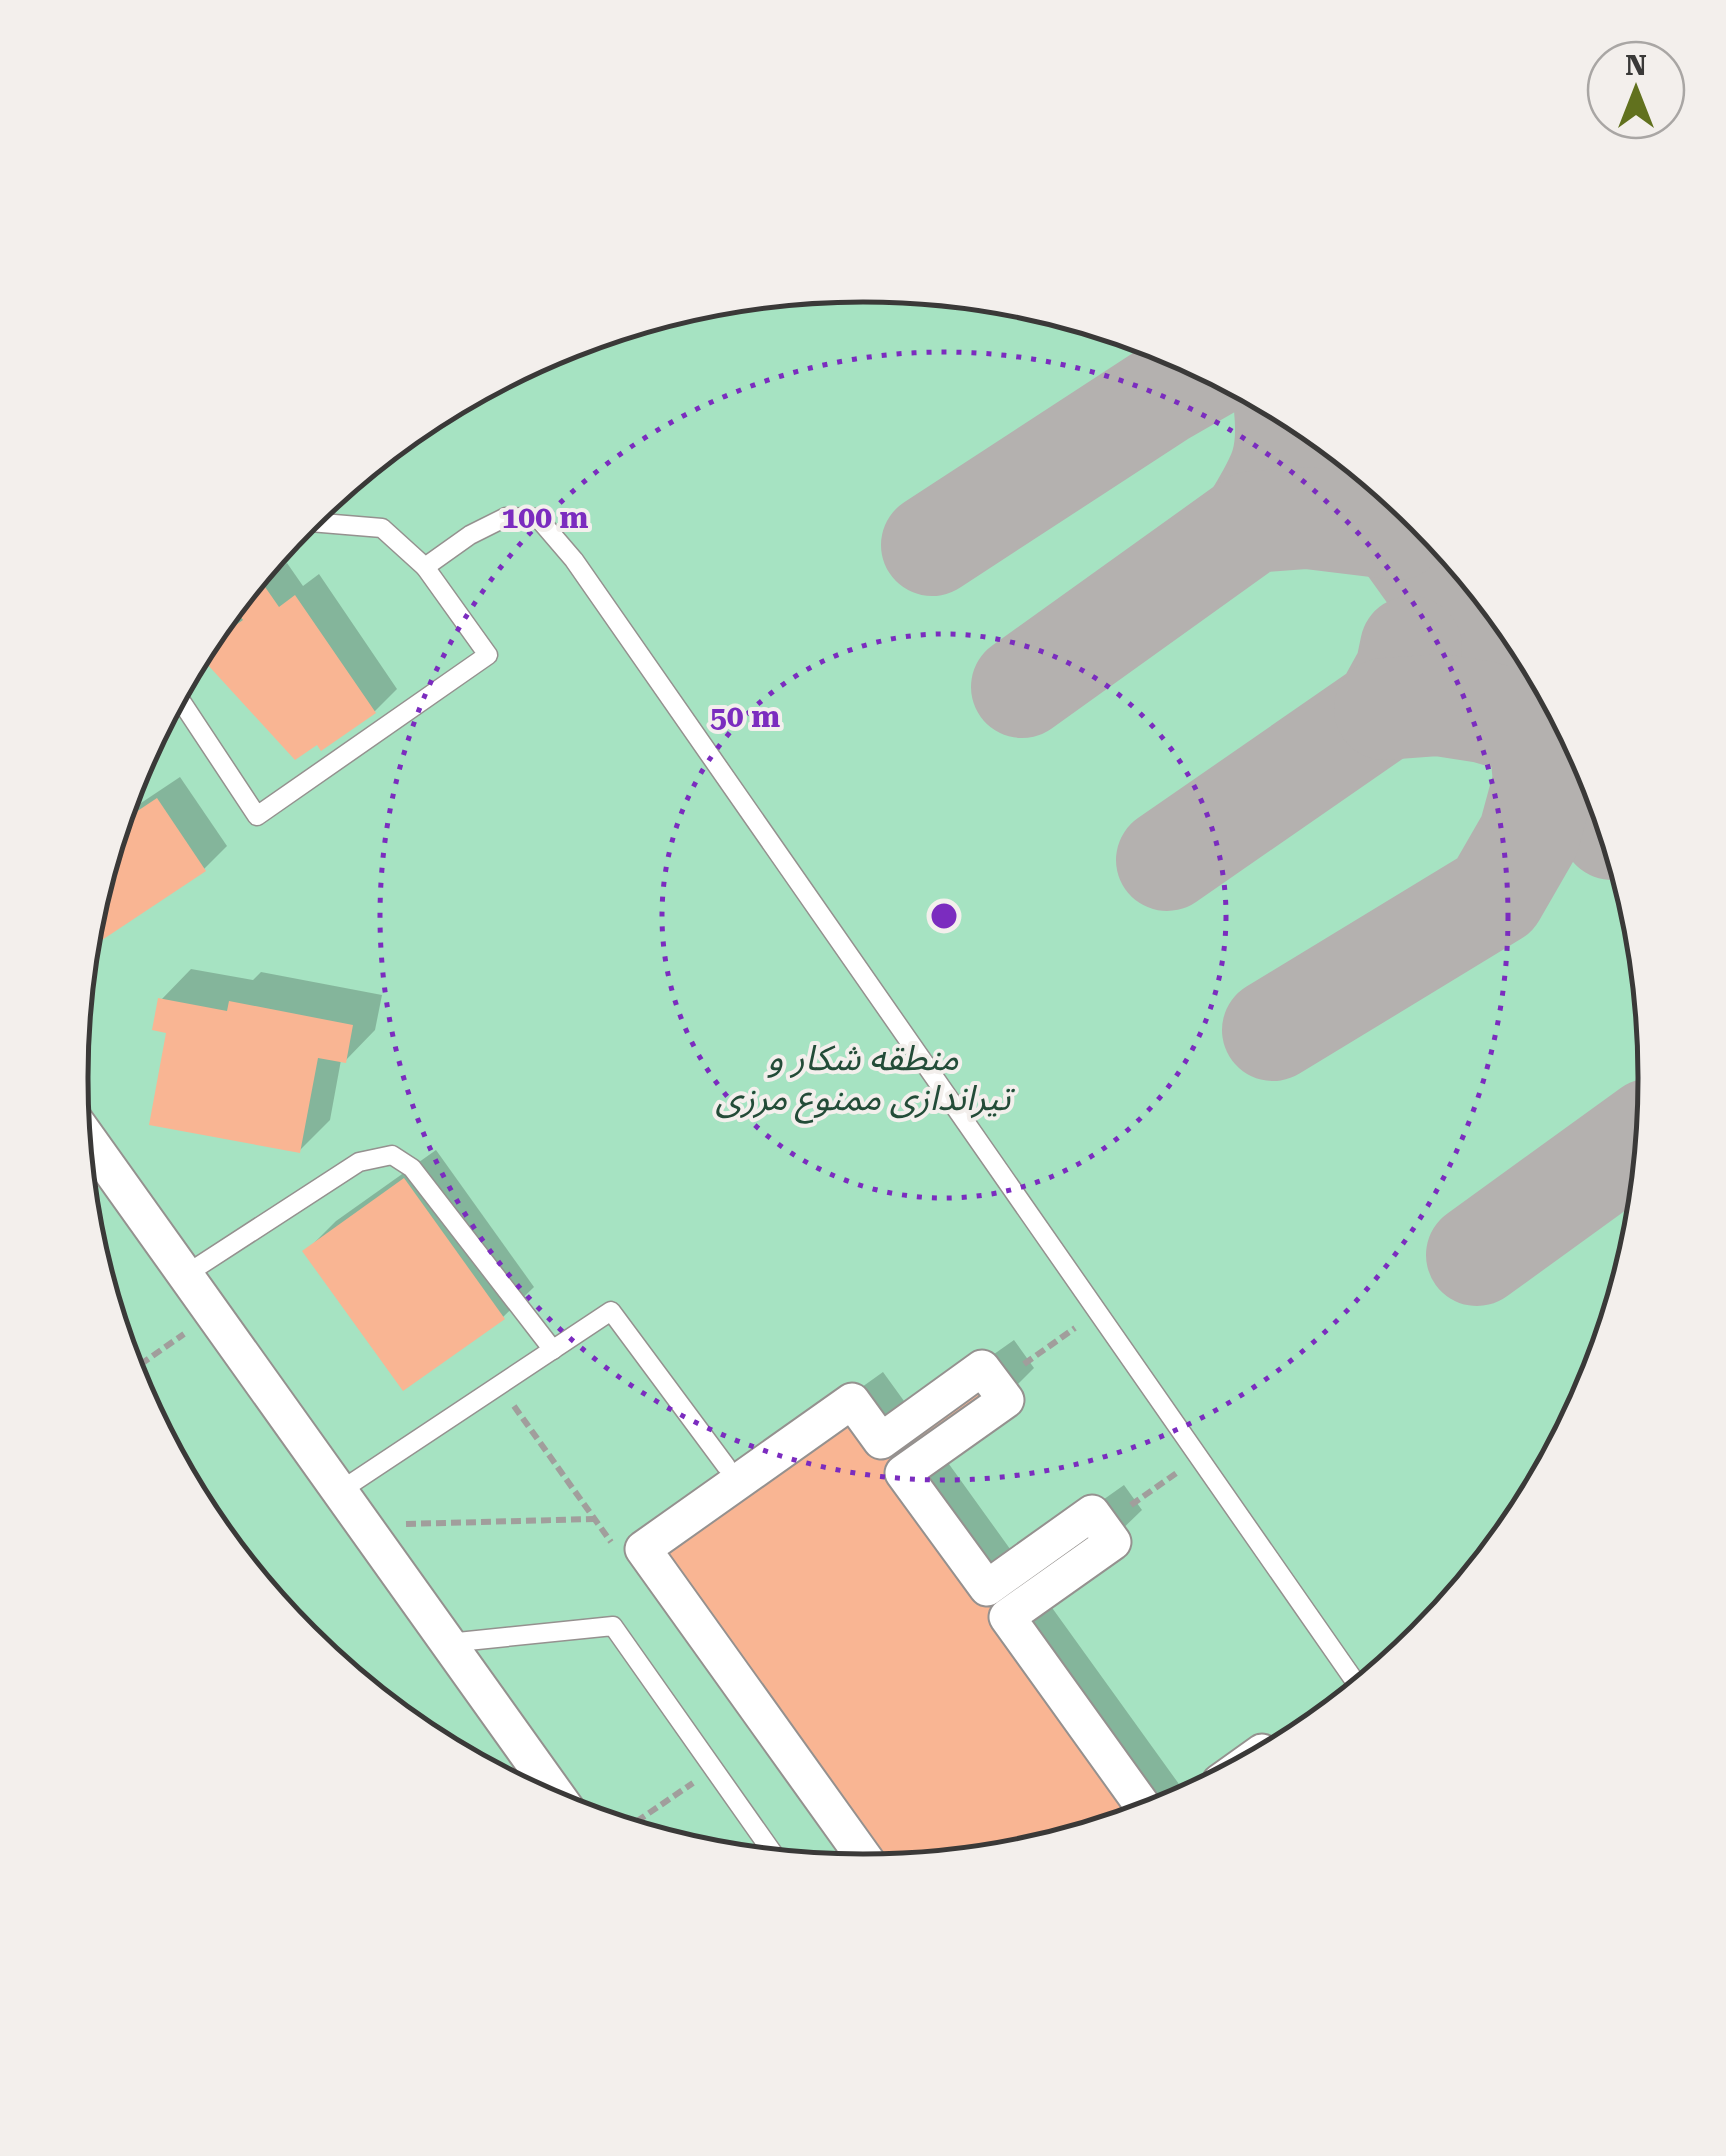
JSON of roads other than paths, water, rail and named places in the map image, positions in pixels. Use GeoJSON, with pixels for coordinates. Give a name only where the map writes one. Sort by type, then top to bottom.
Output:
{"type":"FeatureCollection","features":[{"type":"Feature","properties":{"kind":"street"},"geometry":{"type":"LineString","coordinates":[[90,1142],[551,1788]]}},
{"type":"Feature","properties":{"kind":"street"},"geometry":{"type":"LineString","coordinates":[[861,1854],[643,1550],[852,1401],[880,1441],[982,1368],[1006,1400],[903,1472],[987,1588],[1092,1513],[1113,1542],[1007,1617],[1140,1802]]}},
{"type":"Feature","properties":{"kind":"lane"},"geometry":{"type":"LineString","coordinates":[[426,566],[506,516],[538,518],[574,560],[1206,1452],[1353,1678]]}},
{"type":"Feature","properties":{"kind":"lane"},"geometry":{"type":"LineString","coordinates":[[183,705],[258,816],[488,655],[426,566],[382,528],[322,523]]}},
{"type":"Feature","properties":{"kind":"lane"},"geometry":{"type":"LineString","coordinates":[[185,1275],[359,1162],[392,1155],[412,1168],[553,1350]]}},
{"type":"Feature","properties":{"kind":"lane"},"geometry":{"type":"LineString","coordinates":[[340,1491],[611,1311],[726,1466]]}},
{"type":"Feature","properties":{"kind":"lane"},"geometry":{"type":"LineString","coordinates":[[448,1642],[614,1626],[769,1848]]}},
{"type":"Feature","properties":{"kind":"park label","name":"منطقه شکار و تیراندازی ممنوع مرزی"},"geometry":{"type":"Point","coordinates":[863,1078]}}]}
